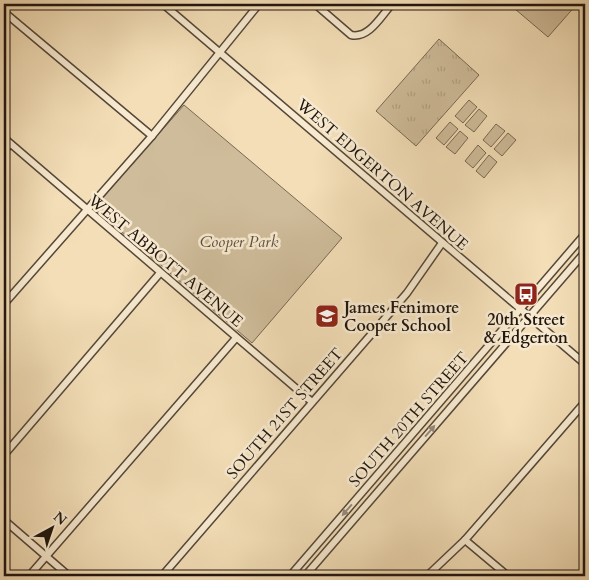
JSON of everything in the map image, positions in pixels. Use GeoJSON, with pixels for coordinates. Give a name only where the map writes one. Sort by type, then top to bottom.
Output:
{"type":"FeatureCollection","features":[{"type":"Feature","properties":{"kind":"street","name":"WEST EDGERTON AVENUE"},"geometry":{"type":"LineString","coordinates":[[162,4],[585,364]]}},
{"type":"Feature","properties":{"kind":"street"},"geometry":{"type":"LineString","coordinates":[[4,304],[152,136],[260,4]]}},
{"type":"Feature","properties":{"kind":"street"},"geometry":{"type":"LineString","coordinates":[[315,4],[351,35],[358,37],[365,34],[392,4]]}},
{"type":"Feature","properties":{"kind":"street"},"geometry":{"type":"LineString","coordinates":[[4,12],[152,136]]}},
{"type":"Feature","properties":{"kind":"street","name":"WEST ABBOTT AVENUE"},"geometry":{"type":"LineString","coordinates":[[4,138],[312,402]]}},
{"type":"Feature","properties":{"kind":"street"},"geometry":{"type":"LineString","coordinates":[[4,151],[10,144]]}},
{"type":"Feature","properties":{"kind":"street","name":"SOUTH 20TH STREET"},"geometry":{"type":"LineString","coordinates":[[290,576],[585,234]]}},
{"type":"Feature","properties":{"kind":"street","name":"SOUTH 21ST STREET"},"geometry":{"type":"LineString","coordinates":[[162,576],[407,293],[442,243]]}},
{"type":"Feature","properties":{"kind":"street","name":"SOUTH 20TH STREET"},"geometry":{"type":"LineString","coordinates":[[305,576],[585,252]]}},
{"type":"Feature","properties":{"kind":"street"},"geometry":{"type":"LineString","coordinates":[[4,455],[160,273]]}},
{"type":"Feature","properties":{"kind":"street"},"geometry":{"type":"LineString","coordinates":[[29,576],[236,338]]}},
{"type":"Feature","properties":{"kind":"street"},"geometry":{"type":"LineString","coordinates":[[427,576],[465,540],[585,402]]}},
{"type":"Feature","properties":{"kind":"street"},"geometry":{"type":"LineString","coordinates":[[4,520],[69,576]]}},
{"type":"Feature","properties":{"kind":"street"},"geometry":{"type":"LineString","coordinates":[[465,540],[508,576]]}},
{"type":"Feature","properties":{"kind":"green space"},"geometry":{"type":"Polygon","coordinates":[[[519,4],[577,4],[548,37],[515,9],[519,4]]]}},
{"type":"Feature","properties":{"kind":"green space"},"geometry":{"type":"Polygon","coordinates":[[[439,39],[479,75],[416,146],[376,111],[439,39]]]}},
{"type":"Feature","properties":{"kind":"green space"},"geometry":{"type":"Polygon","coordinates":[[[469,100],[477,107],[463,123],[455,116],[469,100]]]}},
{"type":"Feature","properties":{"kind":"green space","name":"Cooper Park"},"geometry":{"type":"Polygon","coordinates":[[[184,105],[342,238],[252,343],[94,208],[184,105]]]}},
{"type":"Feature","properties":{"kind":"green space"},"geometry":{"type":"Polygon","coordinates":[[[479,109],[487,116],[474,132],[465,125],[479,109]]]}},
{"type":"Feature","properties":{"kind":"green space"},"geometry":{"type":"Polygon","coordinates":[[[450,122],[458,129],[444,145],[436,138],[450,122]]]}},
{"type":"Feature","properties":{"kind":"green space"},"geometry":{"type":"Polygon","coordinates":[[[496,124],[505,131],[491,147],[483,140],[496,124]]]}},
{"type":"Feature","properties":{"kind":"green space"},"geometry":{"type":"Polygon","coordinates":[[[460,131],[468,138],[455,154],[446,147],[460,131]]]}},
{"type":"Feature","properties":{"kind":"green space"},"geometry":{"type":"Polygon","coordinates":[[[508,133],[516,140],[502,156],[494,149],[508,133]]]}},
{"type":"Feature","properties":{"kind":"green space"},"geometry":{"type":"Polygon","coordinates":[[[478,145],[486,153],[473,168],[465,161],[478,145]]]}},
{"type":"Feature","properties":{"kind":"green space"},"geometry":{"type":"Polygon","coordinates":[[[489,155],[497,162],[484,178],[476,171],[489,155]]]}},
{"type":"Feature","properties":{"kind":"place","name":"20th Street & Edgerton"},"geometry":{"type":"Point","coordinates":[526,294]}},
{"type":"Feature","properties":{"kind":"place","name":"James Fenimore Cooper School"},"geometry":{"type":"Point","coordinates":[327,316]}}]}
